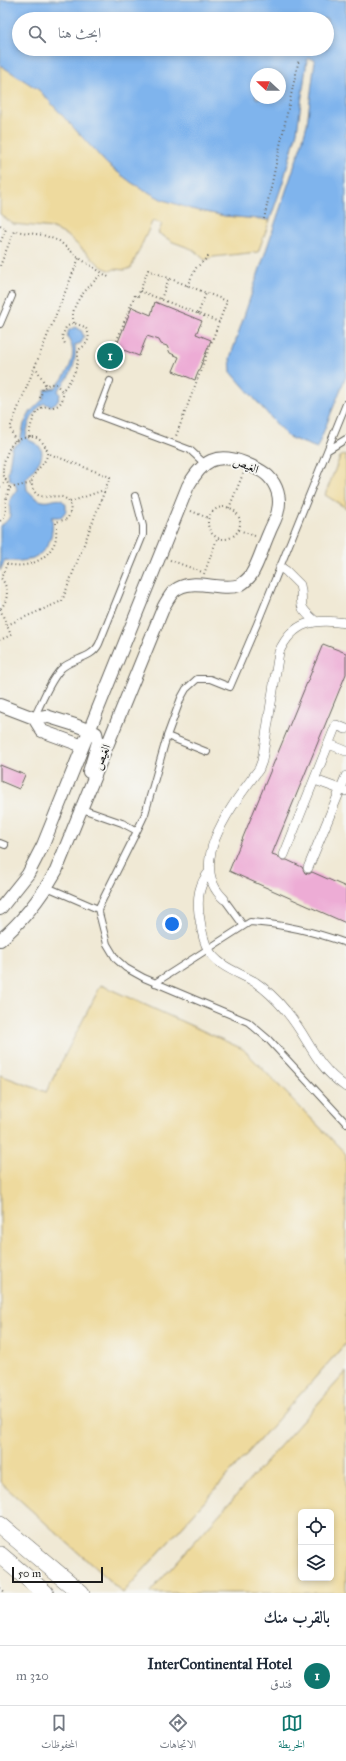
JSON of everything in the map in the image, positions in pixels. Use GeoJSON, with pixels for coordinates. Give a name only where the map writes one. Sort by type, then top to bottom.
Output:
{"type":"FeatureCollection","features":[{"type":"Feature","properties":{"kind":"main road"},"geometry":{"type":"LineString","coordinates":[[0,1525],[81,1593]]}},
{"type":"Feature","properties":{"kind":"main road"},"geometry":{"type":"LineString","coordinates":[[0,1554],[45,1593]]}},
{"type":"Feature","properties":{"kind":"street","name":"الغيص"},"geometry":{"type":"LineString","coordinates":[[0,909],[28,874],[43,845],[180,506],[194,475],[205,464],[222,457],[232,458],[263,471],[272,480],[279,497],[278,510],[251,576],[241,584],[226,588],[204,579],[174,591],[164,606],[56,871],[47,887],[31,909],[0,940]]}},
{"type":"Feature","properties":{"kind":"street"},"geometry":{"type":"LineString","coordinates":[[280,567],[300,585],[301,607],[315,621]]}},
{"type":"Feature","properties":{"kind":"street"},"geometry":{"type":"LineString","coordinates":[[224,898],[217,892],[211,883],[210,857],[224,819],[259,769],[262,761],[279,652],[283,644],[294,630],[315,621],[328,620],[346,623]]}},
{"type":"Feature","properties":{"kind":"street"},"geometry":{"type":"LineString","coordinates":[[0,704],[34,718],[46,716],[96,733],[98,738],[88,772],[91,785]]}},
{"type":"Feature","properties":{"kind":"street"},"geometry":{"type":"LineString","coordinates":[[34,718],[42,731],[83,746]]}},
{"type":"Feature","properties":{"kind":"street"},"geometry":{"type":"LineString","coordinates":[[284,855],[336,725],[346,729]]}},
{"type":"Feature","properties":{"kind":"street"},"geometry":{"type":"LineString","coordinates":[[329,744],[346,751]]}},
{"type":"Feature","properties":{"kind":"street"},"geometry":{"type":"LineString","coordinates":[[308,868],[343,791],[346,776]]}},
{"type":"Feature","properties":{"kind":"street"},"geometry":{"type":"LineString","coordinates":[[315,780],[343,791]]}},
{"type":"Feature","properties":{"kind":"street"},"geometry":{"type":"LineString","coordinates":[[210,871],[203,878],[198,894],[199,912],[204,940],[208,948],[221,963],[254,982],[275,998],[297,1026],[323,1067],[346,1087]]}},
{"type":"Feature","properties":{"kind":"lane"},"geometry":{"type":"LineString","coordinates":[[0,324],[12,296]]}},
{"type":"Feature","properties":{"kind":"lane"},"geometry":{"type":"LineString","coordinates":[[108,379],[97,415],[190,450],[205,464]]}},
{"type":"Feature","properties":{"kind":"lane"},"geometry":{"type":"LineString","coordinates":[[346,404],[230,687],[210,680],[197,679],[192,682],[181,698],[167,736],[138,831],[98,909],[107,944],[116,959],[126,968],[155,983],[248,1022],[268,1039],[346,1124]]}},
{"type":"Feature","properties":{"kind":"lane"},"geometry":{"type":"LineString","coordinates":[[328,450],[346,439]]}},
{"type":"Feature","properties":{"kind":"lane"},"geometry":{"type":"LineString","coordinates":[[34,718],[47,691],[62,669],[94,651],[99,644],[143,535],[143,526],[134,496]]}},
{"type":"Feature","properties":{"kind":"lane"},"geometry":{"type":"LineString","coordinates":[[167,736],[207,752]]}},
{"type":"Feature","properties":{"kind":"lane"},"geometry":{"type":"LineString","coordinates":[[82,809],[122,823],[138,831]]}},
{"type":"Feature","properties":{"kind":"lane"},"geometry":{"type":"LineString","coordinates":[[47,887],[98,909]]}},
{"type":"Feature","properties":{"kind":"lane"},"geometry":{"type":"LineString","coordinates":[[224,898],[243,925]]}},
{"type":"Feature","properties":{"kind":"lane"},"geometry":{"type":"LineString","coordinates":[[155,983],[243,925],[250,922],[266,923],[324,935],[346,943]]}},
{"type":"Feature","properties":{"kind":"path"},"geometry":{"type":"LineString","coordinates":[[264,219],[300,59]]}},
{"type":"Feature","properties":{"kind":"path"},"geometry":{"type":"LineString","coordinates":[[0,225],[6,229],[0,243]]}},
{"type":"Feature","properties":{"kind":"path"},"geometry":{"type":"LineString","coordinates":[[0,266],[14,231],[50,237],[67,247],[79,258],[110,278]]}},
{"type":"Feature","properties":{"kind":"path"},"geometry":{"type":"LineString","coordinates":[[187,286],[196,268],[210,255]]}},
{"type":"Feature","properties":{"kind":"path"},"geometry":{"type":"LineString","coordinates":[[16,440],[10,428],[79,258]]}},
{"type":"Feature","properties":{"kind":"path"},"geometry":{"type":"LineString","coordinates":[[108,379],[114,356],[111,355],[135,295],[138,296],[148,270],[227,301],[215,331],[217,331],[173,444]]}},
{"type":"Feature","properties":{"kind":"path"},"geometry":{"type":"LineString","coordinates":[[74,323],[73,318],[76,304],[87,288],[101,273]]}},
{"type":"Feature","properties":{"kind":"path"},"geometry":{"type":"LineString","coordinates":[[161,299],[169,278]]}},
{"type":"Feature","properties":{"kind":"path"},"geometry":{"type":"LineString","coordinates":[[140,291],[219,322]]}},
{"type":"Feature","properties":{"kind":"path"},"geometry":{"type":"LineString","coordinates":[[198,314],[206,293]]}},
{"type":"Feature","properties":{"kind":"path"},"geometry":{"type":"LineString","coordinates":[[61,390],[73,377],[79,358],[78,350],[83,348],[88,340],[88,333],[85,327],[74,323],[66,326],[63,332],[63,342],[66,346]]}},
{"type":"Feature","properties":{"kind":"path"},"geometry":{"type":"LineString","coordinates":[[35,366],[46,386]]}},
{"type":"Feature","properties":{"kind":"path"},"geometry":{"type":"LineString","coordinates":[[29,437],[31,425],[36,414],[44,407],[53,408],[60,404],[63,394],[56,385],[52,384],[46,386],[41,391],[40,398]]}},
{"type":"Feature","properties":{"kind":"path"},"geometry":{"type":"LineString","coordinates":[[0,521],[6,512],[6,499],[10,488],[6,480],[4,467],[7,452],[16,440],[29,437],[39,439],[46,448],[47,453],[45,461],[33,476],[32,483],[34,490],[38,494],[49,498],[61,496],[66,498],[70,502],[71,510],[66,519],[56,522],[55,541],[49,552],[43,558],[36,562],[24,565],[7,564],[2,569],[1,578],[6,585],[7,594],[5,602],[0,609],[11,635],[0,640]]}},
{"type":"Feature","properties":{"kind":"path"},"geometry":{"type":"LineString","coordinates":[[7,625],[62,601],[110,477],[47,453]]}},
{"type":"Feature","properties":{"kind":"path"},"geometry":{"type":"LineString","coordinates":[[229,508],[247,464]]}},
{"type":"Feature","properties":{"kind":"path"},"geometry":{"type":"LineString","coordinates":[[0,487],[6,480]]}},
{"type":"Feature","properties":{"kind":"path"},"geometry":{"type":"LineString","coordinates":[[10,488],[32,483]]}},
{"type":"Feature","properties":{"kind":"path"},"geometry":{"type":"LineString","coordinates":[[70,502],[105,490]]}},
{"type":"Feature","properties":{"kind":"path"},"geometry":{"type":"LineString","coordinates":[[180,506],[208,518]]}},
{"type":"Feature","properties":{"kind":"path"},"geometry":{"type":"LineString","coordinates":[[219,508],[229,508],[236,512],[240,518],[239,530],[232,538],[224,540],[217,538],[209,530],[208,518],[212,512],[219,508]]}},
{"type":"Feature","properties":{"kind":"path"},"geometry":{"type":"LineString","coordinates":[[239,530],[266,541]]}},
{"type":"Feature","properties":{"kind":"path"},"geometry":{"type":"LineString","coordinates":[[160,556],[204,579],[217,538]]}},
{"type":"Feature","properties":{"kind":"path"},"geometry":{"type":"LineString","coordinates":[[0,1588],[6,1593]]}},
{"type":"Feature","properties":{"kind":"sand"},"geometry":{"type":"Polygon","coordinates":[[[0,65],[39,90],[107,164],[132,183],[161,199],[191,209],[225,216],[270,220],[258,252],[213,257],[205,260],[192,249],[173,242],[158,233],[162,224],[153,220],[131,268],[125,270],[114,269],[111,271],[102,267],[69,237],[53,228],[13,224],[0,214],[0,65]]]}},
{"type":"Feature","properties":{"kind":"sand"},"geometry":{"type":"Polygon","coordinates":[[[346,454],[346,508],[325,495],[340,457],[346,454]]]}},
{"type":"Feature","properties":{"kind":"sand"},"geometry":{"type":"Polygon","coordinates":[[[101,985],[243,1049],[346,1154],[346,1343],[123,1593],[0,1482],[0,1075],[46,1092],[101,985]]]}},
{"type":"Feature","properties":{"kind":"sand"},"geometry":{"type":"Polygon","coordinates":[[[346,1372],[346,1593],[149,1593],[346,1372]]]}},
{"type":"Feature","properties":{"kind":"water"},"geometry":{"type":"Polygon","coordinates":[[[0,0],[346,0],[346,376],[317,448],[288,437],[231,372],[230,358],[301,146],[307,124],[315,60],[310,58],[307,60],[297,132],[283,182],[270,220],[225,216],[191,209],[161,199],[132,183],[107,164],[39,90],[0,65],[0,0]]]}},
{"type":"Feature","properties":{"kind":"water"},"geometry":{"type":"Polygon","coordinates":[[[75,327],[81,330],[84,337],[81,343],[75,345],[74,364],[70,375],[58,390],[60,395],[58,401],[51,406],[44,403],[34,414],[28,426],[26,436],[28,440],[40,448],[42,453],[38,463],[26,479],[27,490],[36,498],[41,500],[61,500],[66,505],[66,511],[61,517],[52,517],[51,538],[41,553],[26,560],[5,560],[0,571],[0,526],[10,516],[11,498],[17,490],[15,483],[10,480],[8,474],[12,448],[20,442],[24,424],[31,411],[43,399],[45,390],[55,388],[63,379],[69,368],[72,350],[68,335],[69,330],[75,327]]]}},
{"type":"Feature","properties":{"kind":"building"},"geometry":{"type":"Polygon","coordinates":[[[155,302],[202,321],[196,334],[211,340],[195,380],[173,371],[179,357],[170,353],[167,346],[161,344],[159,340],[147,336],[139,356],[116,347],[132,307],[151,315],[155,302]]]}},
{"type":"Feature","properties":{"kind":"building"},"geometry":{"type":"Polygon","coordinates":[[[323,644],[346,653],[346,674],[272,854],[278,856],[281,860],[287,860],[302,867],[305,873],[309,874],[312,872],[346,887],[346,923],[229,871],[323,644]]]}},
{"type":"Feature","properties":{"kind":"building"},"geometry":{"type":"Polygon","coordinates":[[[0,765],[25,775],[19,789],[0,781],[0,765]]]}},
{"type":"Feature","properties":{"kind":"place","name":"InterContinental Hotel"},"geometry":{"type":"Point","coordinates":[110,356]}}]}
